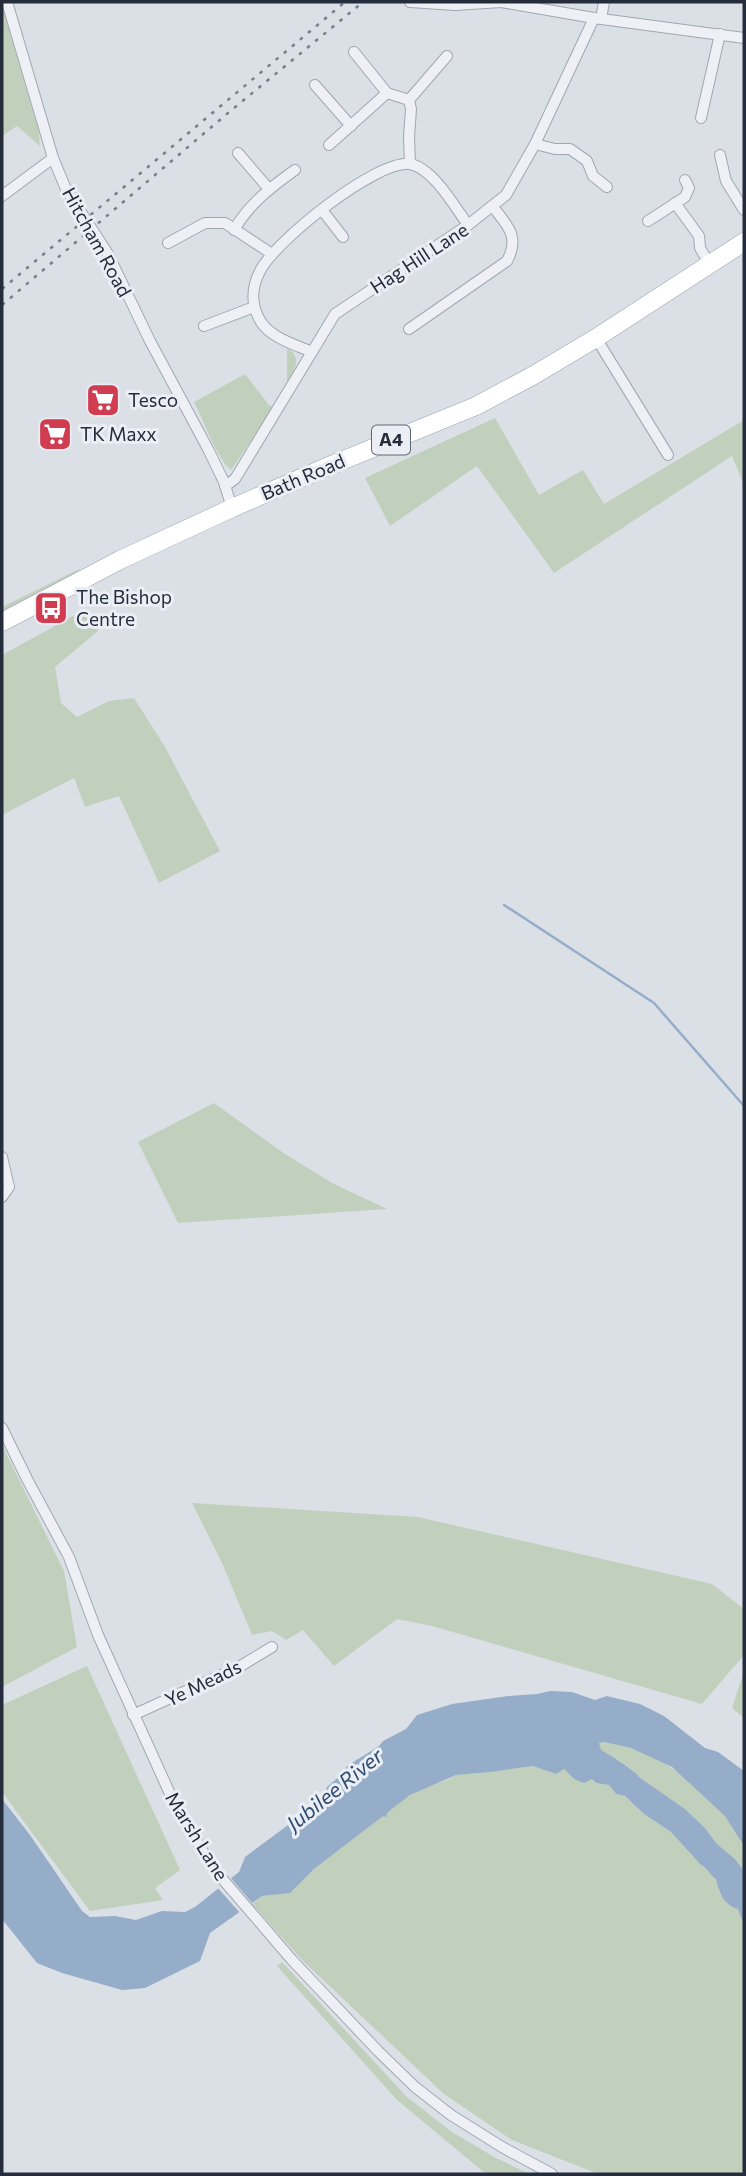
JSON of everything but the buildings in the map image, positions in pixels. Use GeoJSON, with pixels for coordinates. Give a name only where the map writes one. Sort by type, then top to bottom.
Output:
{"type":"FeatureCollection","features":[{"type":"Feature","properties":{"kind":"main road","name":"Bath Road"},"geometry":{"type":"LineString","coordinates":[[2,622],[120,559],[329,466],[476,406],[596,338],[744,242]]}},
{"type":"Feature","properties":{"kind":"street","name":"Hitcham Road"},"geometry":{"type":"LineString","coordinates":[[7,2],[53,158],[66,189],[108,254],[150,341],[208,449],[232,508]]}},
{"type":"Feature","properties":{"kind":"street"},"geometry":{"type":"LineString","coordinates":[[410,2],[455,5],[501,2],[744,38]]}},
{"type":"Feature","properties":{"kind":"street","name":"Hag Hill Lane"},"geometry":{"type":"LineString","coordinates":[[225,486],[235,479],[335,314],[493,207],[511,187],[535,144],[604,2]]}},
{"type":"Feature","properties":{"kind":"street"},"geometry":{"type":"LineString","coordinates":[[701,118],[720,34]]}},
{"type":"Feature","properties":{"kind":"street"},"geometry":{"type":"LineString","coordinates":[[354,52],[387,93],[409,100]]}},
{"type":"Feature","properties":{"kind":"street"},"geometry":{"type":"LineString","coordinates":[[409,100],[447,55]]}},
{"type":"Feature","properties":{"kind":"street"},"geometry":{"type":"LineString","coordinates":[[315,85],[351,126]]}},
{"type":"Feature","properties":{"kind":"street"},"geometry":{"type":"LineString","coordinates":[[329,145],[387,93]]}},
{"type":"Feature","properties":{"kind":"street"},"geometry":{"type":"LineString","coordinates":[[409,100],[410,164]]}},
{"type":"Feature","properties":{"kind":"street"},"geometry":{"type":"LineString","coordinates":[[535,144],[555,149],[570,149],[587,161],[593,176],[607,187]]}},
{"type":"Feature","properties":{"kind":"street"},"geometry":{"type":"LineString","coordinates":[[238,153],[269,189]]}},
{"type":"Feature","properties":{"kind":"street"},"geometry":{"type":"LineString","coordinates":[[720,155],[726,181],[744,210]]}},
{"type":"Feature","properties":{"kind":"street"},"geometry":{"type":"LineString","coordinates":[[2,196],[53,158]]}},
{"type":"Feature","properties":{"kind":"street"},"geometry":{"type":"LineString","coordinates":[[312,352],[277,336],[262,325],[254,307],[253,288],[260,270],[284,241],[344,193],[396,165],[410,164],[422,169],[434,179],[468,225]]}},
{"type":"Feature","properties":{"kind":"street"},"geometry":{"type":"LineString","coordinates":[[234,230],[243,215],[269,189],[295,170]]}},
{"type":"Feature","properties":{"kind":"street"},"geometry":{"type":"LineString","coordinates":[[648,220],[685,197],[689,188],[685,180]]}},
{"type":"Feature","properties":{"kind":"street"},"geometry":{"type":"LineString","coordinates":[[675,203],[699,236],[700,248],[710,265]]}},
{"type":"Feature","properties":{"kind":"street"},"geometry":{"type":"LineString","coordinates":[[409,329],[508,261],[513,251],[513,240],[506,224],[493,207]]}},
{"type":"Feature","properties":{"kind":"street"},"geometry":{"type":"LineString","coordinates":[[322,211],[343,237]]}},
{"type":"Feature","properties":{"kind":"street"},"geometry":{"type":"LineString","coordinates":[[168,243],[205,223],[225,223],[272,254]]}},
{"type":"Feature","properties":{"kind":"street"},"geometry":{"type":"LineString","coordinates":[[204,326],[254,307]]}},
{"type":"Feature","properties":{"kind":"street"},"geometry":{"type":"LineString","coordinates":[[596,338],[668,454]]}},
{"type":"Feature","properties":{"kind":"street"},"geometry":{"type":"LineString","coordinates":[[2,1157],[9,1187],[2,1196]]}},
{"type":"Feature","properties":{"kind":"street","name":"Marsh Lane"},"geometry":{"type":"LineString","coordinates":[[2,1428],[69,1556],[97,1635],[176,1807],[213,1868],[379,2052],[432,2102],[502,2147],[551,2174]]}},
{"type":"Feature","properties":{"kind":"street","name":"Ye Meads"},"geometry":{"type":"LineString","coordinates":[[133,1715],[239,1667],[271,1647]]}},
{"type":"Feature","properties":{"kind":"green space"},"geometry":{"type":"Polygon","coordinates":[[[2,6],[39,132],[40,146],[17,126],[2,136],[2,6]]]}},
{"type":"Feature","properties":{"kind":"green space"},"geometry":{"type":"Polygon","coordinates":[[[287,348],[295,355],[296,363],[287,381],[287,348]]]}},
{"type":"Feature","properties":{"kind":"green space"},"geometry":{"type":"Polygon","coordinates":[[[245,374],[269,405],[274,407],[231,470],[215,448],[194,402],[245,374]]]}},
{"type":"Feature","properties":{"kind":"green space"},"geometry":{"type":"Polygon","coordinates":[[[495,418],[539,495],[583,470],[604,504],[744,420],[744,485],[732,456],[554,573],[477,466],[390,526],[365,478],[495,418]]]}},
{"type":"Feature","properties":{"kind":"green space"},"geometry":{"type":"Polygon","coordinates":[[[81,568],[69,579],[2,613],[2,607],[81,568]]]}},
{"type":"Feature","properties":{"kind":"green space"},"geometry":{"type":"Polygon","coordinates":[[[84,610],[97,619],[98,631],[55,667],[61,703],[77,717],[109,701],[134,698],[165,747],[220,851],[159,883],[119,796],[85,807],[74,778],[2,815],[2,655],[84,610]]]}},
{"type":"Feature","properties":{"kind":"green space"},"geometry":{"type":"Polygon","coordinates":[[[214,1103],[285,1154],[332,1183],[387,1209],[178,1223],[138,1142],[214,1103]]]}},
{"type":"Feature","properties":{"kind":"green space"},"geometry":{"type":"Polygon","coordinates":[[[2,1445],[64,1571],[77,1647],[2,1687],[2,1445]]]}},
{"type":"Feature","properties":{"kind":"green space"},"geometry":{"type":"Polygon","coordinates":[[[192,1503],[418,1517],[712,1584],[744,1609],[744,1655],[702,1704],[432,1626],[397,1619],[334,1666],[303,1630],[286,1640],[272,1631],[252,1635],[222,1563],[192,1503]]]}},
{"type":"Feature","properties":{"kind":"green space"},"geometry":{"type":"Polygon","coordinates":[[[87,1666],[180,1870],[155,1888],[163,1900],[90,1911],[2,1792],[2,1705],[87,1666]]]}},
{"type":"Feature","properties":{"kind":"green space"},"geometry":{"type":"Polygon","coordinates":[[[744,1671],[744,1718],[732,1708],[744,1671]]]}},
{"type":"Feature","properties":{"kind":"green space"},"geometry":{"type":"Polygon","coordinates":[[[599,1743],[624,1746],[663,1762],[711,1800],[735,1829],[743,1844],[744,1871],[685,1809],[639,1777],[628,1766],[600,1750],[599,1743]]]}},
{"type":"Feature","properties":{"kind":"green space"},"geometry":{"type":"Polygon","coordinates":[[[533,1766],[556,1774],[564,1769],[574,1779],[592,1779],[596,1783],[609,1785],[616,1794],[625,1796],[644,1814],[671,1832],[716,1879],[720,1894],[739,1909],[744,1921],[744,2174],[598,2174],[512,2140],[444,2094],[302,1960],[252,1904],[262,1896],[290,1892],[314,1869],[420,1789],[456,1775],[533,1766]]]}},
{"type":"Feature","properties":{"kind":"green space"},"geometry":{"type":"Polygon","coordinates":[[[282,1962],[407,2097],[452,2132],[530,2174],[486,2174],[397,2100],[277,1966],[282,1962]]]}},
{"type":"Feature","properties":{"kind":"water","name":"Jubilee River"},"geometry":{"type":"Polygon","coordinates":[[[550,1691],[572,1692],[595,1700],[607,1696],[640,1704],[664,1716],[705,1748],[718,1752],[744,1771],[744,1846],[725,1816],[672,1767],[631,1748],[599,1743],[601,1750],[685,1809],[717,1844],[735,1859],[744,1871],[744,1921],[738,1909],[723,1898],[716,1879],[671,1832],[644,1814],[625,1796],[616,1794],[609,1785],[596,1783],[592,1779],[584,1783],[574,1779],[564,1769],[556,1774],[533,1766],[456,1775],[410,1795],[388,1812],[386,1817],[383,1816],[314,1869],[290,1893],[262,1896],[210,1933],[200,1961],[145,1988],[122,1990],[37,1963],[2,1919],[2,1799],[82,1911],[90,1917],[115,1916],[136,1920],[162,1911],[185,1912],[239,1872],[245,1857],[322,1800],[327,1787],[347,1766],[406,1729],[417,1715],[452,1704],[550,1691]]]}},
{"type":"Feature","properties":{"kind":"pier"},"geometry":{"type":"Polygon","coordinates":[[[229,1876],[253,1904],[241,1914],[216,1886],[229,1876]]]}},
{"type":"Feature","properties":{"kind":"waterway"},"geometry":{"type":"LineString","coordinates":[[504,905],[654,1003],[744,1106]]}},
{"type":"Feature","properties":{"kind":"railway"},"geometry":{"type":"LineString","coordinates":[[2,289],[345,2]]}},
{"type":"Feature","properties":{"kind":"railway"},"geometry":{"type":"LineString","coordinates":[[2,305],[363,2]]}},
{"type":"Feature","properties":{"kind":"place","name":"Tesco"},"geometry":{"type":"Point","coordinates":[103,400]}},
{"type":"Feature","properties":{"kind":"place","name":"TK Maxx"},"geometry":{"type":"Point","coordinates":[55,434]}},
{"type":"Feature","properties":{"kind":"place","name":"The Bishop Centre"},"geometry":{"type":"Point","coordinates":[51,608]}}]}
